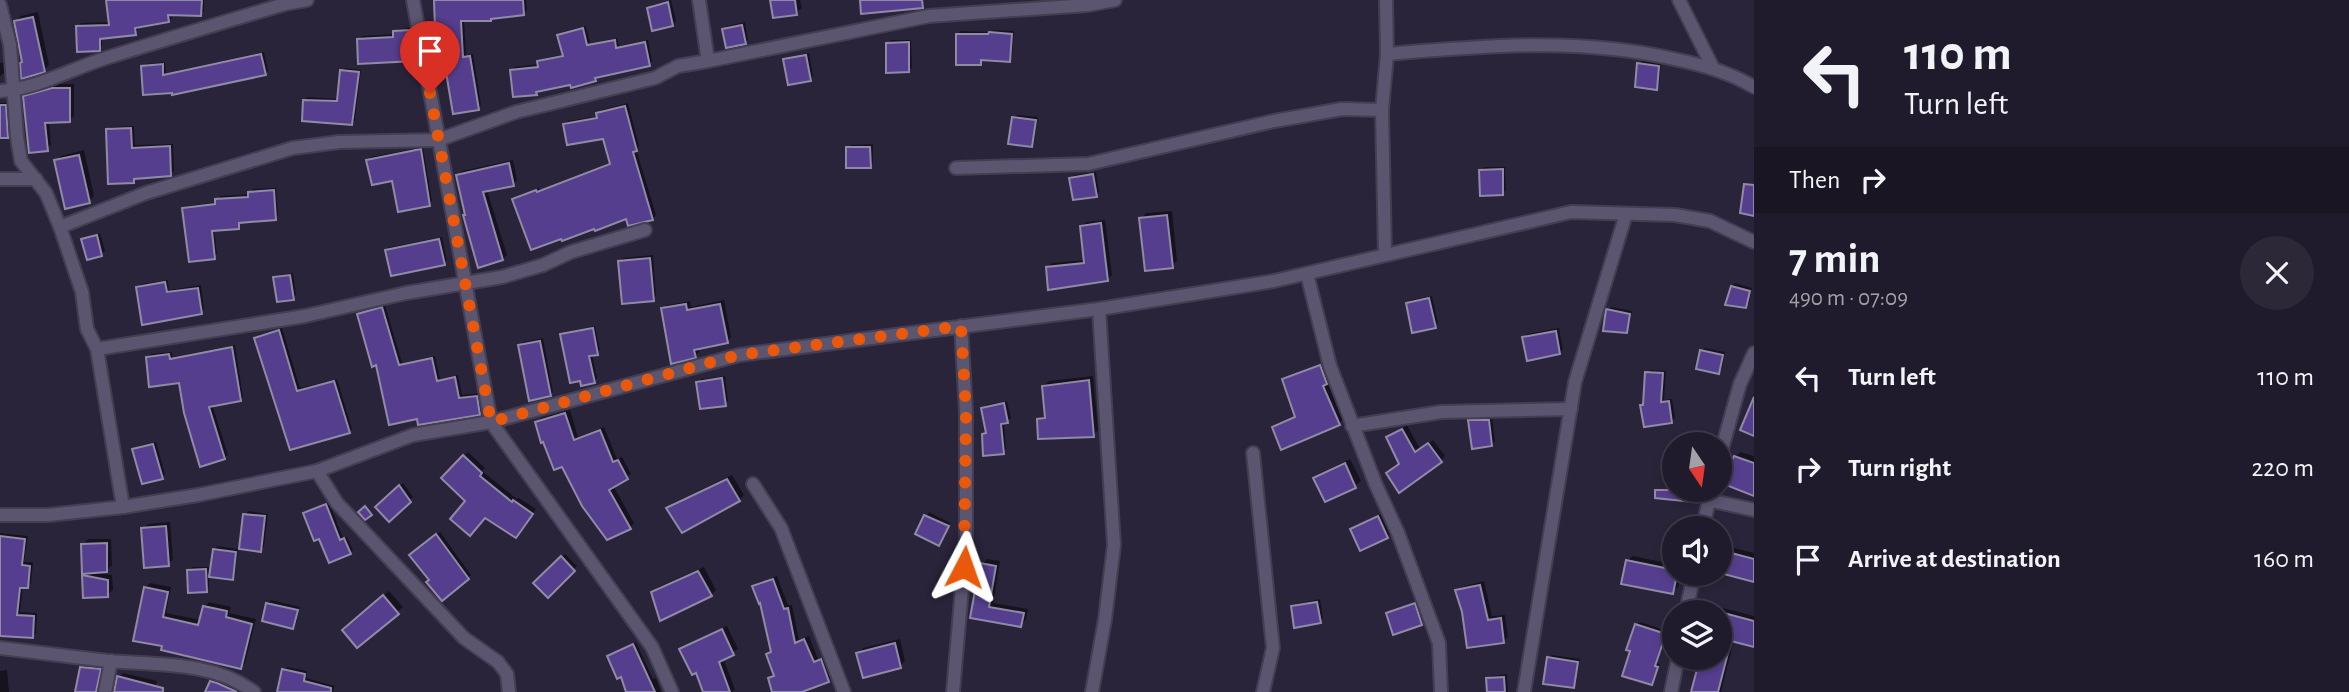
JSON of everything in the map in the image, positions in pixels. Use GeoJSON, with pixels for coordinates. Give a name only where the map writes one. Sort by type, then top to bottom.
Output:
{"type":"FeatureCollection","features":[{"type":"Feature","properties":{"kind":"street"},"geometry":{"type":"LineString","coordinates":[[0,91],[14,90],[102,60],[285,4],[307,0]]}},
{"type":"Feature","properties":{"kind":"street"},"geometry":{"type":"LineString","coordinates":[[413,0],[491,422],[652,647],[672,692]]}},
{"type":"Feature","properties":{"kind":"street"},"geometry":{"type":"LineString","coordinates":[[699,0],[708,61]]}},
{"type":"Feature","properties":{"kind":"street"},"geometry":{"type":"LineString","coordinates":[[60,227],[146,193],[293,148],[339,142],[438,140],[516,112],[655,78],[678,66],[929,16],[1088,5],[1115,0]]}},
{"type":"Feature","properties":{"kind":"street"},"geometry":{"type":"LineString","coordinates":[[1385,0],[1387,54],[1382,110],[1385,255]]}},
{"type":"Feature","properties":{"kind":"street"},"geometry":{"type":"LineString","coordinates":[[1679,0],[1713,68]]}},
{"type":"Feature","properties":{"kind":"street"},"geometry":{"type":"LineString","coordinates":[[0,5],[10,45],[17,137],[22,162],[26,171],[46,193],[82,292],[87,329],[97,349],[123,507]]}},
{"type":"Feature","properties":{"kind":"street"},"geometry":{"type":"LineString","coordinates":[[1387,54],[1484,46],[1598,46],[1651,54],[1713,68],[1754,87]]}},
{"type":"Feature","properties":{"kind":"street"},"geometry":{"type":"LineString","coordinates":[[956,168],[1088,164],[1274,121],[1342,109],[1382,110]]}},
{"type":"Feature","properties":{"kind":"street"},"geometry":{"type":"LineString","coordinates":[[0,179],[36,179]]}},
{"type":"Feature","properties":{"kind":"street"},"geometry":{"type":"LineString","coordinates":[[0,514],[48,515],[198,495],[317,471],[413,435],[491,422],[738,355],[1099,309],[1261,284],[1571,212],[1675,215],[1710,221],[1754,243]]}},
{"type":"Feature","properties":{"kind":"street"},"geometry":{"type":"LineString","coordinates":[[1524,692],[1575,383],[1626,214]]}},
{"type":"Feature","properties":{"kind":"street"},"geometry":{"type":"LineString","coordinates":[[97,349],[305,316],[405,293],[502,278],[543,265],[571,252],[645,230]]}},
{"type":"Feature","properties":{"kind":"street"},"geometry":{"type":"LineString","coordinates":[[1307,274],[1330,366],[1352,426],[1398,533],[1439,643],[1441,692]]}},
{"type":"Feature","properties":{"kind":"street"},"geometry":{"type":"LineString","coordinates":[[1092,692],[1114,545],[1099,309]]}},
{"type":"Feature","properties":{"kind":"street"},"geometry":{"type":"LineString","coordinates":[[953,692],[966,541],[966,412],[961,326]]}},
{"type":"Feature","properties":{"kind":"street"},"geometry":{"type":"LineString","coordinates":[[1727,432],[1740,384],[1754,354]]}},
{"type":"Feature","properties":{"kind":"street"},"geometry":{"type":"LineString","coordinates":[[1352,426],[1441,412],[1571,409]]}},
{"type":"Feature","properties":{"kind":"street"},"geometry":{"type":"LineString","coordinates":[[1253,453],[1273,648],[1263,692]]}},
{"type":"Feature","properties":{"kind":"street"},"geometry":{"type":"LineString","coordinates":[[317,471],[337,503],[464,638],[498,662],[507,674],[509,692]]}},
{"type":"Feature","properties":{"kind":"street"},"geometry":{"type":"LineString","coordinates":[[753,484],[781,528],[844,692]]}},
{"type":"Feature","properties":{"kind":"street"},"geometry":{"type":"LineString","coordinates":[[1731,502],[1754,510]]}},
{"type":"Feature","properties":{"kind":"street"},"geometry":{"type":"LineString","coordinates":[[0,648],[111,661],[166,664],[220,674],[254,692]]}},
{"type":"Feature","properties":{"kind":"street"},"geometry":{"type":"LineString","coordinates":[[105,692],[111,661]]}},
{"type":"Feature","properties":{"kind":"street"},"geometry":{"type":"LineString","coordinates":[[1671,692],[1676,670]]}},
{"type":"Feature","properties":{"kind":"building"},"geometry":{"type":"Polygon","coordinates":[[[106,0],[202,0],[201,16],[168,15],[169,22],[135,28],[136,35],[100,39],[100,51],[77,52],[76,26],[109,25],[106,0]]]}},
{"type":"Feature","properties":{"kind":"building"},"geometry":{"type":"Polygon","coordinates":[[[434,0],[523,0],[524,15],[491,21],[461,21],[463,57],[470,56],[479,110],[453,114],[442,48],[431,49],[427,29],[435,29],[434,0]]]}},
{"type":"Feature","properties":{"kind":"building"},"geometry":{"type":"Polygon","coordinates":[[[770,0],[795,0],[797,15],[773,18],[770,0]]]}},
{"type":"Feature","properties":{"kind":"building"},"geometry":{"type":"Polygon","coordinates":[[[860,0],[922,0],[923,8],[861,14],[860,0]]]}},
{"type":"Feature","properties":{"kind":"building"},"geometry":{"type":"Polygon","coordinates":[[[668,2],[673,26],[652,31],[647,8],[668,2]]]}},
{"type":"Feature","properties":{"kind":"building"},"geometry":{"type":"Polygon","coordinates":[[[33,17],[45,72],[21,79],[22,62],[14,21],[33,17]]]}},
{"type":"Feature","properties":{"kind":"building"},"geometry":{"type":"Polygon","coordinates":[[[742,25],[746,44],[726,48],[722,29],[742,25]]]}},
{"type":"Feature","properties":{"kind":"building"},"geometry":{"type":"Polygon","coordinates":[[[583,28],[587,45],[615,40],[616,48],[645,42],[650,66],[595,78],[596,81],[571,88],[570,85],[536,92],[537,95],[513,97],[510,70],[538,67],[537,61],[563,56],[557,35],[583,28]]]}},
{"type":"Feature","properties":{"kind":"building"},"geometry":{"type":"Polygon","coordinates":[[[410,30],[415,61],[358,64],[357,39],[393,37],[393,31],[410,30]]]}},
{"type":"Feature","properties":{"kind":"building"},"geometry":{"type":"Polygon","coordinates":[[[956,34],[1012,34],[1010,62],[981,60],[981,65],[956,65],[956,34]]]}},
{"type":"Feature","properties":{"kind":"building"},"geometry":{"type":"Polygon","coordinates":[[[909,42],[909,72],[886,73],[886,43],[909,42]]]}},
{"type":"Feature","properties":{"kind":"building"},"geometry":{"type":"Polygon","coordinates":[[[261,54],[266,75],[172,95],[143,95],[141,66],[163,64],[163,75],[261,54]]]}},
{"type":"Feature","properties":{"kind":"building"},"geometry":{"type":"Polygon","coordinates":[[[806,55],[811,81],[788,85],[783,59],[806,55]]]}},
{"type":"Feature","properties":{"kind":"building"},"geometry":{"type":"Polygon","coordinates":[[[1637,63],[1659,66],[1657,90],[1635,87],[1637,63]]]}},
{"type":"Feature","properties":{"kind":"building"},"geometry":{"type":"Polygon","coordinates":[[[340,70],[359,72],[352,125],[302,121],[303,100],[337,101],[340,70]]]}},
{"type":"Feature","properties":{"kind":"building"},"geometry":{"type":"Polygon","coordinates":[[[52,88],[70,88],[70,122],[45,123],[48,151],[29,153],[23,96],[52,88]]]}},
{"type":"Feature","properties":{"kind":"building"},"geometry":{"type":"Polygon","coordinates":[[[0,105],[6,105],[8,138],[0,138],[0,105]]]}},
{"type":"Feature","properties":{"kind":"building"},"geometry":{"type":"Polygon","coordinates":[[[625,106],[637,151],[633,152],[653,220],[628,226],[626,219],[531,250],[512,199],[610,164],[603,139],[567,145],[563,124],[597,118],[596,113],[625,106]]]}},
{"type":"Feature","properties":{"kind":"building"},"geometry":{"type":"Polygon","coordinates":[[[1012,117],[1036,120],[1032,147],[1008,144],[1012,117]]]}},
{"type":"Feature","properties":{"kind":"building"},"geometry":{"type":"Polygon","coordinates":[[[131,128],[132,148],[170,146],[171,176],[134,179],[134,183],[108,184],[106,129],[131,128]]]}},
{"type":"Feature","properties":{"kind":"building"},"geometry":{"type":"Polygon","coordinates":[[[846,147],[870,147],[871,168],[846,168],[846,147]]]}},
{"type":"Feature","properties":{"kind":"building"},"geometry":{"type":"Polygon","coordinates":[[[421,149],[430,206],[398,212],[392,181],[372,185],[366,160],[421,149]]]}},
{"type":"Feature","properties":{"kind":"building"},"geometry":{"type":"Polygon","coordinates":[[[79,155],[90,203],[65,209],[54,160],[79,155]]]}},
{"type":"Feature","properties":{"kind":"building"},"geometry":{"type":"Polygon","coordinates":[[[509,163],[514,186],[483,192],[503,260],[478,268],[463,215],[456,175],[509,163]]]}},
{"type":"Feature","properties":{"kind":"building"},"geometry":{"type":"Polygon","coordinates":[[[1503,169],[1503,195],[1480,196],[1479,170],[1503,169]]]}},
{"type":"Feature","properties":{"kind":"building"},"geometry":{"type":"Polygon","coordinates":[[[1093,174],[1097,197],[1073,200],[1069,178],[1093,174]]]}},
{"type":"Feature","properties":{"kind":"building"},"geometry":{"type":"Polygon","coordinates":[[[1744,184],[1754,185],[1754,216],[1740,213],[1744,184]]]}},
{"type":"Feature","properties":{"kind":"building"},"geometry":{"type":"Polygon","coordinates":[[[274,190],[276,220],[239,223],[239,229],[212,231],[215,259],[189,262],[182,208],[215,204],[215,199],[248,197],[248,192],[274,190]]]}},
{"type":"Feature","properties":{"kind":"building"},"geometry":{"type":"Polygon","coordinates":[[[1167,215],[1173,268],[1145,271],[1139,218],[1167,215]]]}},
{"type":"Feature","properties":{"kind":"building"},"geometry":{"type":"Polygon","coordinates":[[[1101,223],[1108,281],[1048,290],[1046,267],[1084,263],[1080,226],[1101,223]]]}},
{"type":"Feature","properties":{"kind":"building"},"geometry":{"type":"Polygon","coordinates":[[[97,235],[102,256],[87,260],[81,239],[97,235]]]}},
{"type":"Feature","properties":{"kind":"building"},"geometry":{"type":"Polygon","coordinates":[[[439,239],[445,265],[391,276],[385,250],[439,239]]]}},
{"type":"Feature","properties":{"kind":"building"},"geometry":{"type":"Polygon","coordinates":[[[650,258],[654,301],[622,304],[618,261],[650,258]]]}},
{"type":"Feature","properties":{"kind":"building"},"geometry":{"type":"Polygon","coordinates":[[[290,275],[294,300],[277,302],[273,277],[290,275]]]}},
{"type":"Feature","properties":{"kind":"building"},"geometry":{"type":"Polygon","coordinates":[[[165,282],[167,292],[198,288],[202,314],[142,325],[136,287],[165,282]]]}},
{"type":"Feature","properties":{"kind":"building"},"geometry":{"type":"Polygon","coordinates":[[[1731,286],[1750,291],[1746,308],[1725,305],[1731,286]]]}},
{"type":"Feature","properties":{"kind":"building"},"geometry":{"type":"Polygon","coordinates":[[[1429,298],[1436,328],[1412,333],[1406,303],[1429,298]]]}},
{"type":"Feature","properties":{"kind":"building"},"geometry":{"type":"Polygon","coordinates":[[[686,304],[687,310],[720,304],[728,343],[694,350],[696,358],[671,364],[661,308],[686,304]]]}},
{"type":"Feature","properties":{"kind":"building"},"geometry":{"type":"Polygon","coordinates":[[[382,307],[399,365],[432,358],[437,381],[455,377],[459,398],[477,396],[480,415],[418,425],[417,419],[389,425],[376,365],[372,367],[357,314],[382,307]]]}},
{"type":"Feature","properties":{"kind":"building"},"geometry":{"type":"Polygon","coordinates":[[[1606,309],[1630,314],[1627,333],[1603,331],[1606,309]]]}},
{"type":"Feature","properties":{"kind":"building"},"geometry":{"type":"Polygon","coordinates":[[[593,328],[598,355],[589,356],[595,383],[581,386],[580,381],[570,383],[560,334],[593,328]]]}},
{"type":"Feature","properties":{"kind":"building"},"geometry":{"type":"Polygon","coordinates":[[[279,330],[297,391],[334,381],[350,433],[290,450],[254,338],[279,330]]]}},
{"type":"Feature","properties":{"kind":"building"},"geometry":{"type":"Polygon","coordinates":[[[1556,331],[1560,354],[1527,361],[1522,337],[1556,331]]]}},
{"type":"Feature","properties":{"kind":"building"},"geometry":{"type":"Polygon","coordinates":[[[540,341],[551,396],[529,401],[518,345],[540,341]]]}},
{"type":"Feature","properties":{"kind":"building"},"geometry":{"type":"Polygon","coordinates":[[[232,347],[241,401],[209,407],[225,459],[200,467],[184,413],[179,383],[149,387],[146,357],[169,354],[170,359],[232,347]]]}},
{"type":"Feature","properties":{"kind":"building"},"geometry":{"type":"Polygon","coordinates":[[[1700,350],[1723,355],[1719,374],[1696,369],[1700,350]]]}},
{"type":"Feature","properties":{"kind":"building"},"geometry":{"type":"Polygon","coordinates":[[[1320,365],[1327,384],[1323,386],[1340,425],[1281,450],[1272,427],[1295,417],[1282,379],[1320,365]]]}},
{"type":"Feature","properties":{"kind":"building"},"geometry":{"type":"Polygon","coordinates":[[[1645,372],[1663,373],[1661,402],[1669,401],[1672,423],[1644,427],[1640,405],[1643,405],[1645,372]]]}},
{"type":"Feature","properties":{"kind":"building"},"geometry":{"type":"Polygon","coordinates":[[[722,378],[726,406],[700,409],[696,382],[722,378]]]}},
{"type":"Feature","properties":{"kind":"building"},"geometry":{"type":"Polygon","coordinates":[[[1089,380],[1094,437],[1038,439],[1037,419],[1045,418],[1042,386],[1089,380]]]}},
{"type":"Feature","properties":{"kind":"building"},"geometry":{"type":"Polygon","coordinates":[[[1754,397],[1754,436],[1740,430],[1754,397]]]}},
{"type":"Feature","properties":{"kind":"building"},"geometry":{"type":"Polygon","coordinates":[[[1004,403],[1008,423],[1001,424],[1004,454],[983,456],[982,434],[986,433],[981,408],[1004,403]]]}},
{"type":"Feature","properties":{"kind":"building"},"geometry":{"type":"Polygon","coordinates":[[[565,413],[574,440],[600,430],[613,462],[618,460],[628,479],[609,490],[631,529],[607,540],[582,506],[562,467],[554,470],[543,442],[541,443],[535,422],[565,413]]]}},
{"type":"Feature","properties":{"kind":"building"},"geometry":{"type":"Polygon","coordinates":[[[1468,420],[1489,420],[1492,446],[1472,449],[1468,420]]]}},
{"type":"Feature","properties":{"kind":"building"},"geometry":{"type":"Polygon","coordinates":[[[1402,429],[1415,452],[1428,443],[1442,462],[1399,493],[1386,473],[1399,464],[1386,437],[1402,429]]]}},
{"type":"Feature","properties":{"kind":"building"},"geometry":{"type":"Polygon","coordinates":[[[153,444],[163,479],[142,484],[132,449],[153,444]]]}},
{"type":"Feature","properties":{"kind":"building"},"geometry":{"type":"Polygon","coordinates":[[[463,455],[482,473],[480,476],[512,502],[513,500],[533,514],[516,538],[485,518],[470,536],[450,519],[465,501],[441,478],[463,455]]]}},
{"type":"Feature","properties":{"kind":"building"},"geometry":{"type":"Polygon","coordinates":[[[1734,456],[1754,463],[1754,496],[1732,487],[1734,456]]]}},
{"type":"Feature","properties":{"kind":"building"},"geometry":{"type":"Polygon","coordinates":[[[1345,463],[1356,488],[1325,502],[1313,478],[1345,463]]]}},
{"type":"Feature","properties":{"kind":"building"},"geometry":{"type":"Polygon","coordinates":[[[727,479],[740,501],[682,533],[666,508],[727,479]]]}},
{"type":"Feature","properties":{"kind":"building"},"geometry":{"type":"Polygon","coordinates":[[[399,485],[411,502],[389,522],[375,507],[399,485]]]}},
{"type":"Feature","properties":{"kind":"building"},"geometry":{"type":"Polygon","coordinates":[[[1655,490],[1662,490],[1662,499],[1655,498],[1655,490]]]}},
{"type":"Feature","properties":{"kind":"building"},"geometry":{"type":"Polygon","coordinates":[[[326,504],[340,540],[344,538],[351,554],[329,563],[319,539],[314,541],[303,513],[326,504]]]}},
{"type":"Feature","properties":{"kind":"building"},"geometry":{"type":"Polygon","coordinates":[[[365,506],[372,515],[365,520],[358,512],[365,506]]]}},
{"type":"Feature","properties":{"kind":"building"},"geometry":{"type":"Polygon","coordinates":[[[243,514],[265,516],[261,552],[239,549],[243,514]]]}},
{"type":"Feature","properties":{"kind":"building"},"geometry":{"type":"Polygon","coordinates":[[[924,515],[949,526],[939,546],[915,534],[924,515]]]}},
{"type":"Feature","properties":{"kind":"building"},"geometry":{"type":"Polygon","coordinates":[[[1378,516],[1388,538],[1360,551],[1350,529],[1378,516]]]}},
{"type":"Feature","properties":{"kind":"building"},"geometry":{"type":"Polygon","coordinates":[[[166,526],[169,566],[144,568],[141,528],[166,526]]]}},
{"type":"Feature","properties":{"kind":"building"},"geometry":{"type":"Polygon","coordinates":[[[436,534],[469,579],[442,601],[409,555],[436,534]]]}},
{"type":"Feature","properties":{"kind":"building"},"geometry":{"type":"Polygon","coordinates":[[[0,536],[25,539],[22,565],[30,566],[28,588],[20,588],[17,615],[34,616],[33,638],[0,636],[0,536]]]}},
{"type":"Feature","properties":{"kind":"building"},"geometry":{"type":"Polygon","coordinates":[[[107,543],[107,572],[82,574],[81,544],[107,543]]]}},
{"type":"Feature","properties":{"kind":"building"},"geometry":{"type":"Polygon","coordinates":[[[213,549],[236,552],[233,580],[209,577],[213,549]]]}},
{"type":"Feature","properties":{"kind":"building"},"geometry":{"type":"Polygon","coordinates":[[[1732,553],[1754,559],[1754,582],[1732,576],[1732,553]]]}},
{"type":"Feature","properties":{"kind":"building"},"geometry":{"type":"Polygon","coordinates":[[[561,556],[575,571],[548,598],[533,583],[561,556]]]}},
{"type":"Feature","properties":{"kind":"building"},"geometry":{"type":"Polygon","coordinates":[[[1626,560],[1662,567],[1662,586],[1675,586],[1673,594],[1621,584],[1626,560]]]}},
{"type":"Feature","properties":{"kind":"building"},"geometry":{"type":"Polygon","coordinates":[[[980,563],[996,566],[989,607],[1024,613],[1021,627],[970,618],[980,563]]]}},
{"type":"Feature","properties":{"kind":"building"},"geometry":{"type":"Polygon","coordinates":[[[206,569],[207,592],[188,593],[187,570],[206,569]]]}},
{"type":"Feature","properties":{"kind":"building"},"geometry":{"type":"Polygon","coordinates":[[[698,571],[712,596],[660,621],[651,592],[698,571]]]}},
{"type":"Feature","properties":{"kind":"building"},"geometry":{"type":"Polygon","coordinates":[[[82,575],[108,580],[108,597],[83,598],[82,575]]]}},
{"type":"Feature","properties":{"kind":"building"},"geometry":{"type":"Polygon","coordinates":[[[773,579],[784,609],[788,608],[795,643],[804,639],[814,662],[821,659],[829,682],[802,692],[772,692],[768,678],[774,676],[766,654],[771,652],[760,603],[752,586],[773,579]]]}},
{"type":"Feature","properties":{"kind":"building"},"geometry":{"type":"Polygon","coordinates":[[[1480,585],[1488,620],[1501,618],[1504,643],[1467,648],[1462,612],[1455,590],[1480,585]]]}},
{"type":"Feature","properties":{"kind":"building"},"geometry":{"type":"Polygon","coordinates":[[[144,587],[168,592],[163,617],[198,625],[203,606],[227,611],[226,617],[252,624],[241,669],[161,650],[162,646],[133,641],[144,587]]]}},
{"type":"Feature","properties":{"kind":"building"},"geometry":{"type":"Polygon","coordinates":[[[383,595],[399,614],[357,648],[342,630],[383,595]]]}},
{"type":"Feature","properties":{"kind":"building"},"geometry":{"type":"Polygon","coordinates":[[[1317,602],[1321,623],[1294,628],[1291,606],[1317,602]]]}},
{"type":"Feature","properties":{"kind":"building"},"geometry":{"type":"Polygon","coordinates":[[[266,603],[298,610],[293,629],[262,621],[266,603]]]}},
{"type":"Feature","properties":{"kind":"building"},"geometry":{"type":"Polygon","coordinates":[[[1415,603],[1422,625],[1393,635],[1386,613],[1415,603]]]}},
{"type":"Feature","properties":{"kind":"building"},"geometry":{"type":"Polygon","coordinates":[[[1732,615],[1754,621],[1754,647],[1732,641],[1732,615]]]}},
{"type":"Feature","properties":{"kind":"building"},"geometry":{"type":"Polygon","coordinates":[[[1635,624],[1662,633],[1662,646],[1655,666],[1658,667],[1652,685],[1622,676],[1630,651],[1626,650],[1635,624]]]}},
{"type":"Feature","properties":{"kind":"building"},"geometry":{"type":"Polygon","coordinates":[[[722,629],[734,655],[719,662],[730,692],[703,692],[696,673],[692,675],[679,649],[722,629]]]}},
{"type":"Feature","properties":{"kind":"building"},"geometry":{"type":"Polygon","coordinates":[[[895,643],[901,668],[863,678],[856,653],[895,643]]]}},
{"type":"Feature","properties":{"kind":"building"},"geometry":{"type":"Polygon","coordinates":[[[633,644],[655,692],[626,692],[621,677],[617,679],[607,656],[633,644]]]}},
{"type":"Feature","properties":{"kind":"building"},"geometry":{"type":"Polygon","coordinates":[[[1547,657],[1578,662],[1574,688],[1543,684],[1547,657]]]}},
{"type":"Feature","properties":{"kind":"building"},"geometry":{"type":"Polygon","coordinates":[[[80,667],[101,669],[96,692],[75,692],[80,667]]]}},
{"type":"Feature","properties":{"kind":"building"},"geometry":{"type":"Polygon","coordinates":[[[282,669],[305,674],[304,681],[331,688],[331,692],[277,692],[282,669]]]}},
{"type":"Feature","properties":{"kind":"building"},"geometry":{"type":"Polygon","coordinates":[[[1697,670],[1724,670],[1718,692],[1691,692],[1697,670]]]}},
{"type":"Feature","properties":{"kind":"building"},"geometry":{"type":"Polygon","coordinates":[[[117,676],[163,688],[163,692],[114,692],[117,676]]]}},
{"type":"Feature","properties":{"kind":"building"},"geometry":{"type":"Polygon","coordinates":[[[1504,677],[1505,692],[1487,692],[1486,678],[1504,677]]]}},
{"type":"Feature","properties":{"kind":"building"},"geometry":{"type":"Polygon","coordinates":[[[210,681],[217,683],[237,692],[205,692],[210,681]]]}},
{"type":"Feature","properties":{"kind":"route"},"geometry":{"type":"LineString","coordinates":[[430,93],[491,422],[738,355],[961,326],[966,412],[964,567]]}}]}
